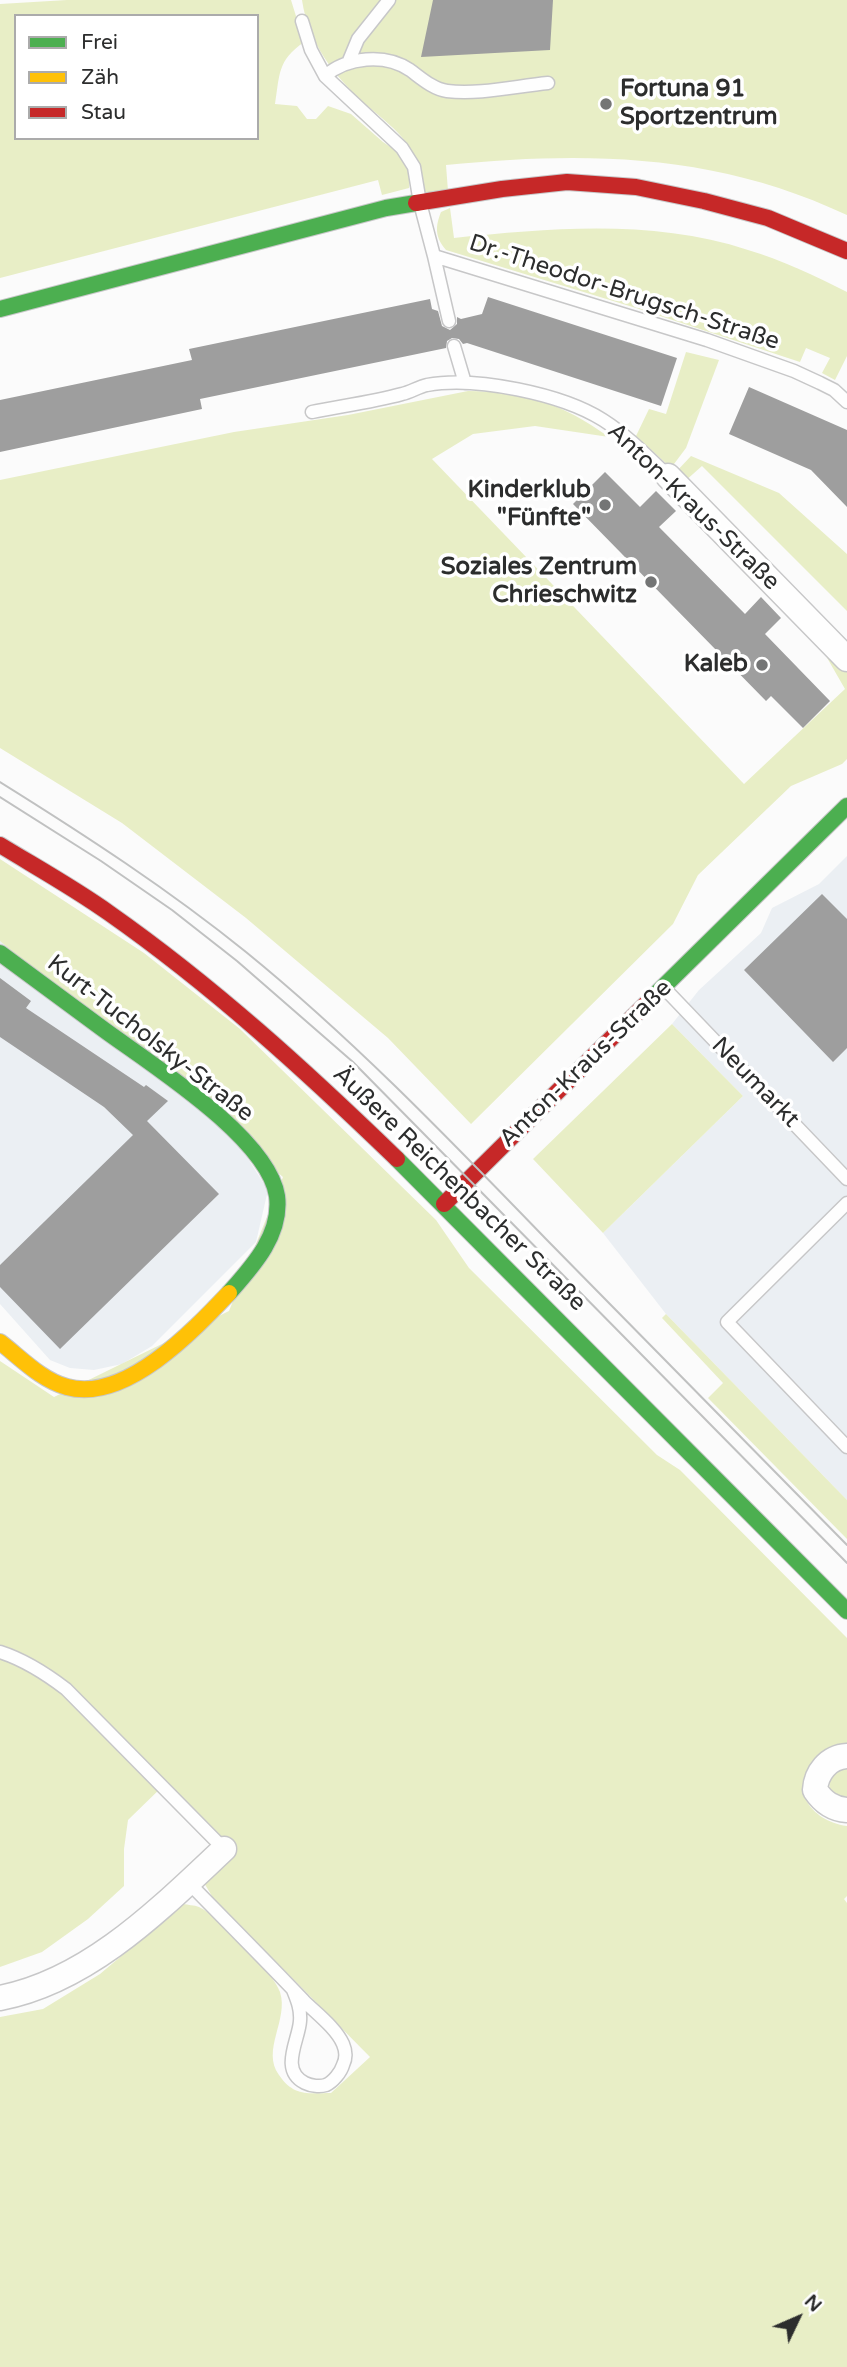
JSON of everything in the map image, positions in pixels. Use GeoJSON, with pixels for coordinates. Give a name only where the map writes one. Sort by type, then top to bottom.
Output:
{"type":"FeatureCollection","features":[{"type":"Feature","properties":{"kind":"street","name":"Dr.-Theodor-Brugsch-Straße"},"geometry":{"type":"LineString","coordinates":[[0,309],[386,208],[502,189],[567,182],[636,187],[704,201],[768,218],[847,251]]}},
{"type":"Feature","properties":{"kind":"street","name":"Anton-Kraus-Straße"},"geometry":{"type":"LineString","coordinates":[[668,476],[847,659]]}},
{"type":"Feature","properties":{"kind":"street","name":"Anton-Kraus-Straße"},"geometry":{"type":"LineString","coordinates":[[444,1203],[847,806]]}},
{"type":"Feature","properties":{"kind":"street","name":"Äußere Reichenbacher Straße"},"geometry":{"type":"LineString","coordinates":[[0,845],[108,912],[215,993],[309,1074],[444,1203],[847,1611]]}},
{"type":"Feature","properties":{"kind":"street","name":"Kurt-Tucholsky-Straße"},"geometry":{"type":"LineString","coordinates":[[0,953],[179,1085],[242,1138],[266,1166],[277,1191],[276,1219],[267,1245],[250,1269],[167,1352],[134,1375],[103,1388],[75,1389],[53,1381],[0,1342]]}},
{"type":"Feature","properties":{"kind":"street"},"geometry":{"type":"LineString","coordinates":[[847,1756],[840,1756],[821,1770],[815,1790],[823,1801],[838,1809],[847,1810]]}},
{"type":"Feature","properties":{"kind":"street"},"geometry":{"type":"LineString","coordinates":[[0,1998],[23,1993],[70,1973],[127,1935],[224,1849]]}},
{"type":"Feature","properties":{"kind":"lane"},"geometry":{"type":"LineString","coordinates":[[348,63],[358,39],[389,0]]}},
{"type":"Feature","properties":{"kind":"lane"},"geometry":{"type":"LineString","coordinates":[[302,22],[311,50],[324,76],[402,148],[414,167],[420,203]]}},
{"type":"Feature","properties":{"kind":"lane"},"geometry":{"type":"LineString","coordinates":[[324,76],[334,68],[358,60],[381,59],[407,68],[425,82],[444,91],[548,83]]}},
{"type":"Feature","properties":{"kind":"lane","name":"Dr.-Theodor-Brugsch-Straße"},"geometry":{"type":"LineString","coordinates":[[420,203],[434,256],[728,347],[820,383],[834,390],[847,402]]}},
{"type":"Feature","properties":{"kind":"lane"},"geometry":{"type":"LineString","coordinates":[[434,256],[449,321]]}},
{"type":"Feature","properties":{"kind":"lane"},"geometry":{"type":"LineString","coordinates":[[454,346],[465,383]]}},
{"type":"Feature","properties":{"kind":"lane","name":"Anton-Kraus-Straße"},"geometry":{"type":"LineString","coordinates":[[312,412],[404,394],[426,385],[465,383],[509,388],[554,398],[600,418],[631,440],[668,476]]}},
{"type":"Feature","properties":{"kind":"lane","name":"Neumarkt"},"geometry":{"type":"LineString","coordinates":[[663,988],[847,1180]]}},
{"type":"Feature","properties":{"kind":"lane"},"geometry":{"type":"LineString","coordinates":[[847,1203],[727,1322],[847,1447]]}},
{"type":"Feature","properties":{"kind":"lane"},"geometry":{"type":"LineString","coordinates":[[0,1652],[44,1672],[66,1689],[224,1849]]}},
{"type":"Feature","properties":{"kind":"lane"},"geometry":{"type":"LineString","coordinates":[[188,1882],[293,1990],[344,2045],[343,2067],[326,2085],[313,2086],[302,2081],[294,2072],[291,2060],[301,2017],[293,1990]]}},
{"type":"Feature","properties":{"kind":"shaded area"},"geometry":{"type":"Polygon","coordinates":[[[847,856],[847,1500],[666,1314],[603,1233],[743,1096],[672,1024],[699,990],[761,933],[772,908],[819,884],[847,856]]]}},
{"type":"Feature","properties":{"kind":"shaded area"},"geometry":{"type":"Polygon","coordinates":[[[0,941],[197,1079],[268,1190],[256,1242],[152,1346],[122,1364],[94,1370],[70,1368],[50,1360],[0,1304],[0,941]]]}},
{"type":"Feature","properties":{"kind":"green space"},"geometry":{"type":"Polygon","coordinates":[[[67,0],[291,0],[304,42],[284,62],[275,104],[297,106],[307,119],[316,119],[328,106],[351,114],[383,142],[407,158],[411,171],[409,188],[382,195],[378,180],[0,278],[0,4],[67,0]]]}},
{"type":"Feature","properties":{"kind":"green space","name":"Fortuna 91 Sportzentrum"},"geometry":{"type":"Polygon","coordinates":[[[302,0],[847,0],[847,215],[798,194],[749,179],[699,168],[600,158],[549,158],[446,165],[448,191],[426,196],[408,145],[333,70],[316,44],[302,0]]]}},
{"type":"Feature","properties":{"kind":"green space"},"geometry":{"type":"Polygon","coordinates":[[[450,208],[454,238],[565,229],[639,230],[712,240],[773,259],[847,292],[847,356],[835,380],[822,373],[830,358],[806,348],[800,362],[446,250],[438,236],[437,227],[441,212],[450,208]]]}},
{"type":"Feature","properties":{"kind":"green space"},"geometry":{"type":"Polygon","coordinates":[[[686,352],[719,360],[686,448],[671,468],[636,436],[649,409],[666,414],[686,352]]]}},
{"type":"Feature","properties":{"kind":"green space"},"geometry":{"type":"Polygon","coordinates":[[[468,391],[508,394],[543,402],[592,425],[609,437],[535,426],[473,434],[432,459],[744,784],[845,689],[826,656],[829,654],[847,672],[847,759],[842,764],[791,786],[698,875],[673,924],[471,1124],[388,1038],[246,918],[122,823],[0,748],[0,480],[234,432],[348,415],[468,391]]]}},
{"type":"Feature","properties":{"kind":"green space"},"geometry":{"type":"Polygon","coordinates":[[[691,456],[779,493],[847,554],[847,611],[702,466],[684,482],[675,473],[691,456]]]}},
{"type":"Feature","properties":{"kind":"green space"},"geometry":{"type":"Polygon","coordinates":[[[0,859],[144,953],[240,1029],[436,1220],[469,1268],[657,1455],[680,1470],[847,1638],[847,1745],[831,1747],[818,1757],[804,1779],[803,1790],[813,1810],[834,1823],[847,1826],[847,1896],[844,1899],[847,1903],[847,2367],[0,2367],[0,2017],[43,2009],[100,1974],[183,1904],[199,1907],[219,1921],[257,1959],[276,1984],[282,2003],[274,2045],[274,2065],[290,2087],[308,2093],[331,2093],[370,2057],[213,1898],[203,1881],[230,1851],[166,1783],[128,1820],[124,1849],[124,1886],[88,1919],[42,1952],[0,1967],[0,1361],[54,1397],[229,1311],[283,1177],[0,941],[0,859]]]}},
{"type":"Feature","properties":{"kind":"green space"},"geometry":{"type":"Polygon","coordinates":[[[672,1024],[743,1096],[603,1233],[533,1159],[672,1024]]]}},
{"type":"Feature","properties":{"kind":"green space"},"geometry":{"type":"Polygon","coordinates":[[[666,1314],[847,1500],[847,1539],[708,1398],[723,1383],[662,1318],[666,1314]]]}},
{"type":"Feature","properties":{"kind":"green space"},"geometry":{"type":"Polygon","coordinates":[[[847,1767],[847,1801],[833,1795],[829,1783],[832,1773],[847,1767]]]}},
{"type":"Feature","properties":{"kind":"building"},"geometry":{"type":"Polygon","coordinates":[[[433,0],[553,0],[550,50],[421,57],[433,0]]]}},
{"type":"Feature","properties":{"kind":"building"},"geometry":{"type":"Polygon","coordinates":[[[488,297],[677,358],[661,406],[467,343],[463,344],[459,339],[452,338],[447,341],[446,348],[200,399],[202,409],[0,452],[0,400],[192,360],[189,349],[430,299],[432,309],[438,311],[442,326],[450,330],[457,324],[457,317],[461,319],[482,314],[488,297]]]}},
{"type":"Feature","properties":{"kind":"building"},"geometry":{"type":"Polygon","coordinates":[[[749,387],[847,430],[847,507],[811,470],[729,434],[749,387]]]}},
{"type":"Feature","properties":{"kind":"building"},"geometry":{"type":"Polygon","coordinates":[[[605,472],[640,507],[656,491],[676,511],[659,527],[745,614],[761,597],[781,618],[765,634],[830,701],[803,728],[771,696],[766,701],[573,504],[605,472]]]}},
{"type":"Feature","properties":{"kind":"building"},"geometry":{"type":"Polygon","coordinates":[[[822,894],[847,919],[847,1048],[833,1062],[744,970],[822,894]]]}},
{"type":"Feature","properties":{"kind":"building"},"geometry":{"type":"Polygon","coordinates":[[[0,978],[31,1001],[26,1008],[168,1101],[147,1121],[219,1194],[60,1349],[0,1287],[0,1265],[133,1135],[104,1107],[0,1037],[0,978]]]}},
{"type":"Feature","properties":{"kind":"tram line"},"geometry":{"type":"LineString","coordinates":[[0,782],[95,842],[187,906],[324,1019],[436,1127],[847,1545]]}},
{"type":"Feature","properties":{"kind":"tram line"},"geometry":{"type":"LineString","coordinates":[[0,797],[172,910],[237,961],[353,1062],[847,1563]]}},
{"type":"Feature","properties":{"kind":"traffic: fast"},"geometry":{"type":"LineString","coordinates":[[0,309],[386,208],[416,203]]}},
{"type":"Feature","properties":{"kind":"traffic: fast"},"geometry":{"type":"LineString","coordinates":[[652,998],[847,806]]}},
{"type":"Feature","properties":{"kind":"traffic: fast"},"geometry":{"type":"LineString","coordinates":[[0,953],[204,1103],[230,1126],[269,1173],[277,1196],[275,1224],[264,1249],[229,1293]]}},
{"type":"Feature","properties":{"kind":"traffic: fast"},"geometry":{"type":"LineString","coordinates":[[397,1159],[847,1611]]}},
{"type":"Feature","properties":{"kind":"traffic: slow"},"geometry":{"type":"LineString","coordinates":[[0,1342],[40,1374],[58,1384],[89,1389],[112,1384],[156,1360],[197,1326],[229,1293]]}},
{"type":"Feature","properties":{"kind":"traffic: jam"},"geometry":{"type":"LineString","coordinates":[[416,203],[567,182],[636,187],[768,218],[847,251]]}},
{"type":"Feature","properties":{"kind":"traffic: jam"},"geometry":{"type":"LineString","coordinates":[[0,845],[96,904],[185,970],[293,1062],[397,1159]]}},
{"type":"Feature","properties":{"kind":"traffic: jam"},"geometry":{"type":"LineString","coordinates":[[444,1204],[652,998]]}},
{"type":"Feature","properties":{"kind":"place","name":"Fortuna 91 Sportzentrum"},"geometry":{"type":"Point","coordinates":[606,104]}},
{"type":"Feature","properties":{"kind":"place","name":"Kinderklub \"Fünfte\""},"geometry":{"type":"Point","coordinates":[605,505]}},
{"type":"Feature","properties":{"kind":"place","name":"Soziales Zentrum Chrieschwitz"},"geometry":{"type":"Point","coordinates":[651,582]}},
{"type":"Feature","properties":{"kind":"place","name":"Kaleb"},"geometry":{"type":"Point","coordinates":[762,665]}}]}
